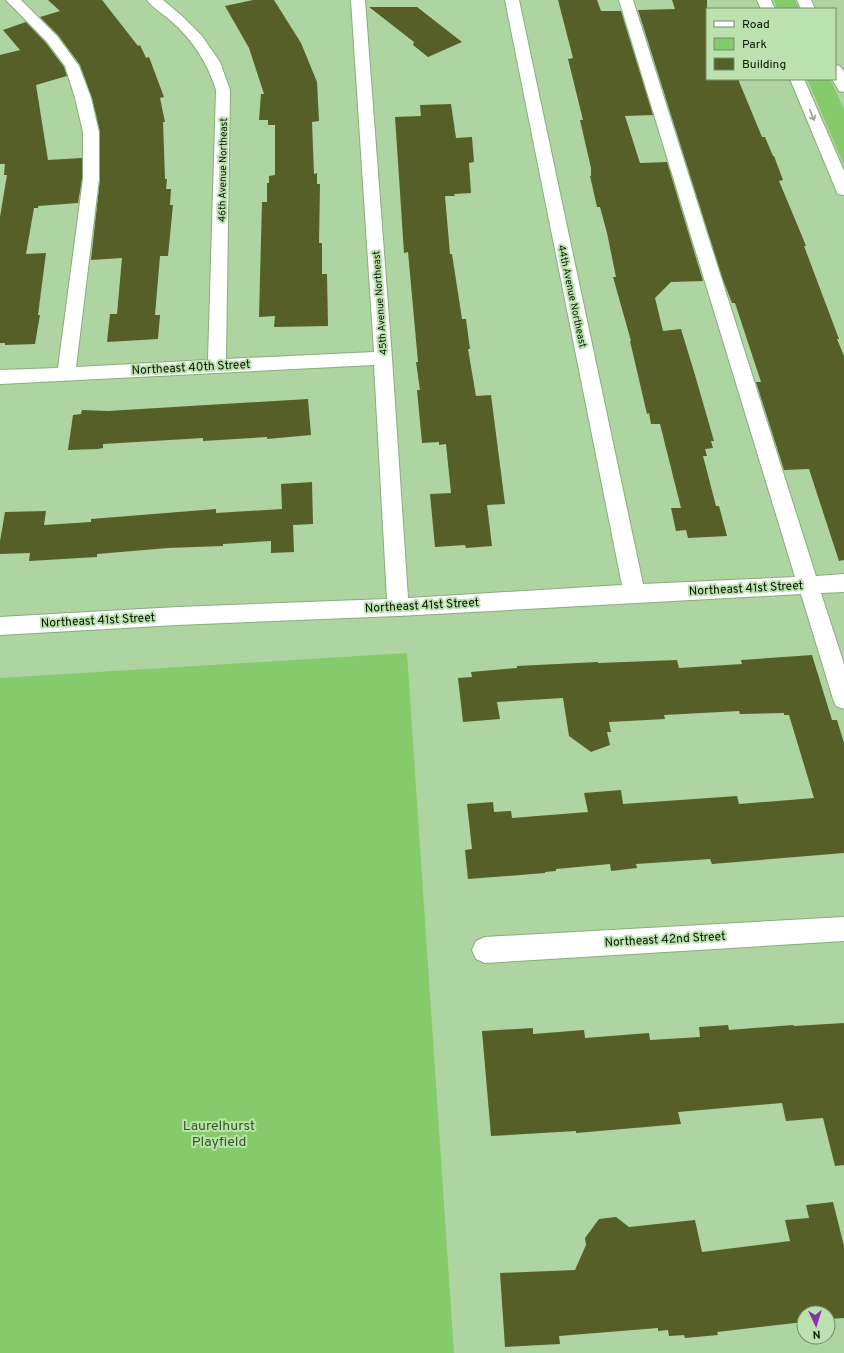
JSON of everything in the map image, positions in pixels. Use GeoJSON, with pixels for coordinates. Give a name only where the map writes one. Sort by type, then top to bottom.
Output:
{"type":"FeatureCollection","features":[{"type":"Feature","properties":{"kind":"street"},"geometry":{"type":"LineString","coordinates":[[13,0],[52,39],[72,66],[83,98],[91,132],[91,179],[66,373]]}},
{"type":"Feature","properties":{"kind":"street","name":"46th Avenue Northeast"},"geometry":{"type":"LineString","coordinates":[[154,0],[196,37],[211,57],[219,75],[223,90],[217,366]]}},
{"type":"Feature","properties":{"kind":"street","name":"45th Avenue Northeast"},"geometry":{"type":"LineString","coordinates":[[358,0],[383,358],[398,607]]}},
{"type":"Feature","properties":{"kind":"street","name":"44th Avenue Northeast"},"geometry":{"type":"LineString","coordinates":[[512,0],[634,593]]}},
{"type":"Feature","properties":{"kind":"street"},"geometry":{"type":"LineString","coordinates":[[626,0],[844,699]]}},
{"type":"Feature","properties":{"kind":"street"},"geometry":{"type":"LineString","coordinates":[[836,71],[844,88]]}},
{"type":"Feature","properties":{"kind":"street"},"geometry":{"type":"LineString","coordinates":[[797,80],[844,190]]}},
{"type":"Feature","properties":{"kind":"street","name":"Northeast 40th Street"},"geometry":{"type":"LineString","coordinates":[[0,376],[383,358]]}},
{"type":"Feature","properties":{"kind":"street","name":"Northeast 41st Street"},"geometry":{"type":"LineString","coordinates":[[0,626],[177,616],[398,607],[634,593],[844,583]]}},
{"type":"Feature","properties":{"kind":"street","name":"Northeast 42nd Street"},"geometry":{"type":"LineString","coordinates":[[486,950],[844,929]]}},
{"type":"Feature","properties":{"kind":"green space"},"geometry":{"type":"Polygon","coordinates":[[[774,0],[795,0],[799,8],[777,8],[774,0]]]}},
{"type":"Feature","properties":{"kind":"green space"},"geometry":{"type":"Polygon","coordinates":[[[807,80],[830,80],[844,109],[844,165],[807,80]]]}},
{"type":"Feature","properties":{"kind":"green space","name":"Laurelhurst Playfield"},"geometry":{"type":"Polygon","coordinates":[[[407,653],[454,1353],[0,1353],[0,678],[407,653]]]}},
{"type":"Feature","properties":{"kind":"building"},"geometry":{"type":"Polygon","coordinates":[[[48,0],[102,0],[138,46],[140,45],[146,58],[149,57],[164,97],[160,98],[165,122],[163,122],[165,179],[167,179],[166,189],[171,189],[170,205],[173,205],[168,256],[160,256],[155,315],[160,315],[158,339],[107,342],[110,314],[117,314],[122,258],[91,260],[100,179],[100,132],[92,98],[80,65],[58,35],[40,17],[60,11],[48,0]]]}},
{"type":"Feature","properties":{"kind":"building"},"geometry":{"type":"Polygon","coordinates":[[[253,0],[274,0],[301,43],[317,82],[319,121],[312,122],[314,174],[317,173],[317,184],[320,184],[319,243],[322,243],[322,274],[327,274],[328,326],[274,327],[275,316],[259,317],[262,202],[267,202],[267,183],[269,183],[269,176],[275,175],[275,125],[268,125],[268,120],[259,120],[261,94],[264,94],[249,48],[225,6],[253,0]]]}},
{"type":"Feature","properties":{"kind":"building"},"geometry":{"type":"Polygon","coordinates":[[[558,0],[597,0],[601,11],[621,11],[653,115],[625,116],[640,163],[667,162],[703,281],[671,282],[655,298],[663,331],[681,329],[695,375],[714,441],[711,441],[713,448],[705,449],[707,456],[703,456],[716,506],[719,506],[727,536],[688,538],[686,530],[676,531],[671,508],[681,508],[660,424],[651,424],[649,413],[647,414],[631,341],[613,277],[616,277],[607,233],[600,207],[597,207],[590,176],[591,168],[580,120],[583,120],[568,59],[573,58],[558,0]]]}},
{"type":"Feature","properties":{"kind":"building"},"geometry":{"type":"Polygon","coordinates":[[[672,0],[707,0],[706,80],[738,80],[762,137],[765,137],[774,156],[783,180],[779,181],[806,246],[804,246],[839,339],[837,339],[844,356],[844,560],[839,561],[809,469],[784,470],[756,382],[761,382],[735,303],[732,303],[723,280],[638,10],[675,9],[672,0]]]}},
{"type":"Feature","properties":{"kind":"building"},"geometry":{"type":"Polygon","coordinates":[[[369,7],[417,7],[462,42],[428,57],[413,45],[414,42],[369,7]]]}},
{"type":"Feature","properties":{"kind":"building"},"geometry":{"type":"Polygon","coordinates":[[[26,22],[46,43],[64,67],[67,76],[36,85],[48,160],[82,158],[82,179],[78,203],[38,206],[38,208],[34,208],[26,254],[46,253],[38,315],[40,315],[35,344],[5,345],[5,343],[0,343],[0,217],[7,175],[4,175],[5,164],[0,164],[0,55],[20,50],[3,30],[26,22]]]}},
{"type":"Feature","properties":{"kind":"building"},"geometry":{"type":"Polygon","coordinates":[[[451,104],[456,138],[472,137],[474,162],[469,163],[471,193],[445,196],[450,254],[452,254],[462,319],[466,319],[470,349],[468,349],[476,396],[491,395],[505,504],[487,505],[492,546],[466,548],[465,545],[435,547],[430,494],[451,493],[446,444],[439,445],[439,442],[422,443],[417,390],[420,390],[416,362],[418,362],[408,252],[404,253],[395,117],[421,116],[420,105],[451,104]]]}},
{"type":"Feature","properties":{"kind":"building"},"geometry":{"type":"Polygon","coordinates":[[[308,399],[311,435],[267,439],[267,437],[203,441],[203,438],[103,444],[103,448],[98,449],[68,450],[73,415],[81,414],[82,410],[108,411],[308,399]]]}},
{"type":"Feature","properties":{"kind":"building"},"geometry":{"type":"Polygon","coordinates":[[[312,482],[313,524],[293,525],[294,552],[271,553],[271,541],[223,544],[223,546],[168,548],[97,554],[97,557],[29,561],[30,553],[0,554],[0,541],[5,512],[46,511],[44,525],[91,522],[91,519],[216,509],[216,513],[282,509],[281,484],[312,482]]]}},
{"type":"Feature","properties":{"kind":"building"},"geometry":{"type":"Polygon","coordinates":[[[812,655],[832,720],[837,720],[844,743],[844,853],[712,864],[710,859],[636,864],[637,868],[611,871],[610,864],[556,869],[556,871],[545,873],[468,879],[465,850],[472,849],[467,804],[493,802],[494,812],[511,811],[512,818],[588,812],[584,793],[621,790],[623,804],[737,796],[739,804],[814,798],[789,715],[784,715],[784,713],[740,714],[739,711],[664,715],[665,719],[609,722],[611,732],[607,732],[610,745],[591,752],[569,736],[563,698],[497,702],[500,719],[463,722],[458,678],[472,677],[471,672],[517,668],[517,666],[677,660],[679,668],[742,664],[741,660],[812,655]]]}},
{"type":"Feature","properties":{"kind":"building"},"geometry":{"type":"Polygon","coordinates":[[[844,1023],[844,1165],[835,1166],[823,1118],[786,1121],[782,1103],[678,1112],[681,1124],[576,1133],[576,1131],[491,1136],[482,1031],[533,1028],[533,1034],[584,1030],[585,1038],[649,1033],[650,1040],[700,1037],[699,1027],[728,1025],[729,1030],[844,1023]]]}},
{"type":"Feature","properties":{"kind":"building"},"geometry":{"type":"Polygon","coordinates":[[[833,1202],[844,1246],[844,1318],[836,1318],[836,1305],[796,1305],[796,1323],[717,1332],[718,1335],[685,1338],[684,1335],[669,1336],[668,1330],[658,1331],[658,1328],[559,1336],[560,1344],[505,1347],[500,1273],[575,1270],[586,1245],[585,1238],[599,1219],[616,1217],[629,1227],[695,1220],[702,1252],[790,1241],[785,1220],[809,1218],[806,1205],[833,1202]]]}}]}
